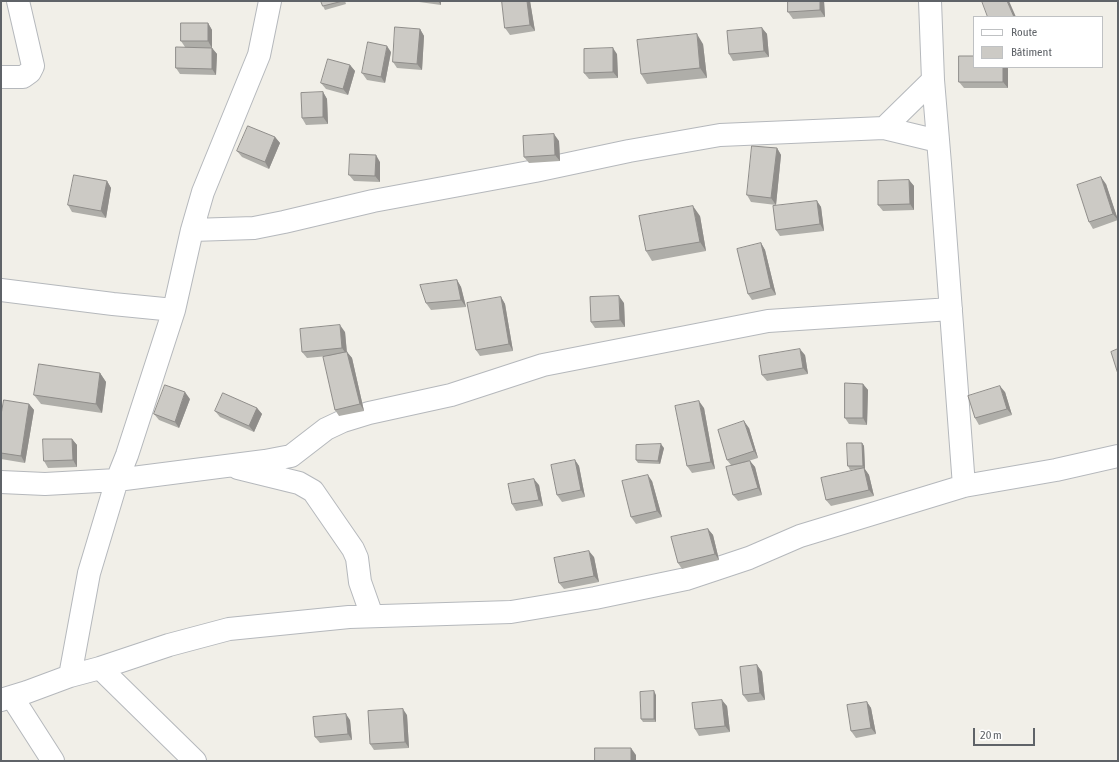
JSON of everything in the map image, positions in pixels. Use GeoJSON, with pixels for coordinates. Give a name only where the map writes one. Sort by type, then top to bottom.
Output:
{"type":"FeatureCollection","features":[{"type":"Feature","properties":{"kind":"street"},"geometry":{"type":"LineString","coordinates":[[1,77],[23,77],[30,72],[33,66],[18,1]]}},
{"type":"Feature","properties":{"kind":"street"},"geometry":{"type":"LineString","coordinates":[[70,676],[89,573],[117,480],[127,454],[174,310],[192,230],[203,192],[259,55],[270,1]]}},
{"type":"Feature","properties":{"kind":"street"},"geometry":{"type":"LineString","coordinates":[[930,1],[933,80],[964,486]]}},
{"type":"Feature","properties":{"kind":"street"},"geometry":{"type":"LineString","coordinates":[[884,128],[933,80]]}},
{"type":"Feature","properties":{"kind":"street"},"geometry":{"type":"LineString","coordinates":[[192,230],[254,228],[380,200],[535,171],[629,151],[720,136],[884,128],[938,141]]}},
{"type":"Feature","properties":{"kind":"street"},"geometry":{"type":"LineString","coordinates":[[1,290],[174,310]]}},
{"type":"Feature","properties":{"kind":"street"},"geometry":{"type":"LineString","coordinates":[[1,482],[45,484],[117,480],[265,461],[291,456],[326,429],[343,421],[369,413],[451,395],[543,365],[768,321],[951,309]]}},
{"type":"Feature","properties":{"kind":"street"},"geometry":{"type":"LineString","coordinates":[[53,761],[6,699],[70,676],[100,668],[169,645],[229,629],[349,617],[511,612],[594,598],[686,579],[749,558],[800,536],[964,486],[1056,470],[1118,456]]}},
{"type":"Feature","properties":{"kind":"street"},"geometry":{"type":"LineString","coordinates":[[228,465],[299,483],[313,491],[353,549],[360,582],[372,616]]}},
{"type":"Feature","properties":{"kind":"street"},"geometry":{"type":"LineString","coordinates":[[100,668],[195,761]]}},
{"type":"Feature","properties":{"kind":"building"},"geometry":{"type":"Polygon","coordinates":[[[321,1],[343,1],[323,6],[321,1]]]}},
{"type":"Feature","properties":{"kind":"building"},"geometry":{"type":"Polygon","coordinates":[[[502,1],[527,1],[530,25],[505,28],[502,1]]]}},
{"type":"Feature","properties":{"kind":"building"},"geometry":{"type":"Polygon","coordinates":[[[788,1],[820,1],[820,10],[788,12],[788,1]]]}},
{"type":"Feature","properties":{"kind":"building"},"geometry":{"type":"Polygon","coordinates":[[[982,1],[1007,1],[1014,16],[988,16],[982,1]]]}},
{"type":"Feature","properties":{"kind":"building"},"geometry":{"type":"Polygon","coordinates":[[[181,23],[208,23],[208,41],[181,41],[181,23]]]}},
{"type":"Feature","properties":{"kind":"building"},"geometry":{"type":"Polygon","coordinates":[[[395,27],[420,29],[417,64],[393,62],[395,27]]]}},
{"type":"Feature","properties":{"kind":"building"},"geometry":{"type":"Polygon","coordinates":[[[762,28],[764,51],[729,54],[727,31],[762,28]]]}},
{"type":"Feature","properties":{"kind":"building"},"geometry":{"type":"Polygon","coordinates":[[[697,34],[700,68],[641,74],[637,40],[697,34]]]}},
{"type":"Feature","properties":{"kind":"building"},"geometry":{"type":"Polygon","coordinates":[[[368,42],[387,46],[381,77],[362,73],[368,42]]]}},
{"type":"Feature","properties":{"kind":"building"},"geometry":{"type":"Polygon","coordinates":[[[176,47],[212,48],[212,69],[176,68],[176,47]]]}},
{"type":"Feature","properties":{"kind":"building"},"geometry":{"type":"Polygon","coordinates":[[[613,48],[613,72],[584,73],[584,49],[613,48]]]}},
{"type":"Feature","properties":{"kind":"building"},"geometry":{"type":"Polygon","coordinates":[[[959,56],[973,56],[973,68],[1003,68],[1003,82],[959,82],[959,56]]]}},
{"type":"Feature","properties":{"kind":"building"},"geometry":{"type":"Polygon","coordinates":[[[328,59],[350,65],[343,89],[321,83],[328,59]]]}},
{"type":"Feature","properties":{"kind":"building"},"geometry":{"type":"Polygon","coordinates":[[[323,92],[323,117],[302,118],[301,93],[323,92]]]}},
{"type":"Feature","properties":{"kind":"building"},"geometry":{"type":"Polygon","coordinates":[[[248,126],[275,137],[265,162],[237,151],[248,126]]]}},
{"type":"Feature","properties":{"kind":"building"},"geometry":{"type":"Polygon","coordinates":[[[554,134],[555,155],[524,157],[523,136],[554,134]]]}},
{"type":"Feature","properties":{"kind":"building"},"geometry":{"type":"Polygon","coordinates":[[[752,146],[777,148],[771,198],[747,195],[752,146]]]}},
{"type":"Feature","properties":{"kind":"building"},"geometry":{"type":"Polygon","coordinates":[[[350,154],[376,155],[375,176],[349,175],[350,154]]]}},
{"type":"Feature","properties":{"kind":"building"},"geometry":{"type":"Polygon","coordinates":[[[74,175],[107,181],[101,211],[68,205],[74,175]]]}},
{"type":"Feature","properties":{"kind":"building"},"geometry":{"type":"Polygon","coordinates":[[[1101,177],[1113,214],[1089,222],[1077,185],[1101,177]]]}},
{"type":"Feature","properties":{"kind":"building"},"geometry":{"type":"Polygon","coordinates":[[[909,180],[910,204],[878,205],[878,181],[909,180]]]}},
{"type":"Feature","properties":{"kind":"building"},"geometry":{"type":"Polygon","coordinates":[[[817,201],[820,224],[776,230],[773,206],[817,201]]]}},
{"type":"Feature","properties":{"kind":"building"},"geometry":{"type":"Polygon","coordinates":[[[693,206],[700,242],[646,251],[639,216],[693,206]]]}},
{"type":"Feature","properties":{"kind":"building"},"geometry":{"type":"Polygon","coordinates":[[[761,243],[771,288],[748,294],[737,249],[761,243]]]}},
{"type":"Feature","properties":{"kind":"building"},"geometry":{"type":"Polygon","coordinates":[[[457,280],[461,300],[426,303],[420,285],[457,280]]]}},
{"type":"Feature","properties":{"kind":"building"},"geometry":{"type":"Polygon","coordinates":[[[619,296],[620,320],[591,322],[590,297],[619,296]]]}},
{"type":"Feature","properties":{"kind":"building"},"geometry":{"type":"Polygon","coordinates":[[[501,297],[509,344],[476,350],[467,303],[501,297]]]}},
{"type":"Feature","properties":{"kind":"building"},"geometry":{"type":"Polygon","coordinates":[[[340,325],[342,348],[302,352],[300,329],[340,325]]]}},
{"type":"Feature","properties":{"kind":"building"},"geometry":{"type":"Polygon","coordinates":[[[800,349],[803,368],[762,375],[759,356],[800,349]]]}},
{"type":"Feature","properties":{"kind":"building"},"geometry":{"type":"Polygon","coordinates":[[[1118,349],[1118,374],[1111,352],[1118,349]]]}},
{"type":"Feature","properties":{"kind":"building"},"geometry":{"type":"Polygon","coordinates":[[[347,352],[360,404],[335,410],[323,357],[347,352]]]}},
{"type":"Feature","properties":{"kind":"building"},"geometry":{"type":"Polygon","coordinates":[[[39,364],[100,373],[96,404],[34,395],[39,364]]]}},
{"type":"Feature","properties":{"kind":"building"},"geometry":{"type":"Polygon","coordinates":[[[845,383],[863,384],[863,418],[845,418],[845,383]]]}},
{"type":"Feature","properties":{"kind":"building"},"geometry":{"type":"Polygon","coordinates":[[[165,385],[185,392],[175,422],[154,414],[165,385]]]}},
{"type":"Feature","properties":{"kind":"building"},"geometry":{"type":"Polygon","coordinates":[[[1000,386],[1007,409],[975,418],[968,396],[1000,386]]]}},
{"type":"Feature","properties":{"kind":"building"},"geometry":{"type":"Polygon","coordinates":[[[223,393],[257,408],[249,426],[215,411],[223,393]]]}},
{"type":"Feature","properties":{"kind":"building"},"geometry":{"type":"Polygon","coordinates":[[[4,400],[29,404],[21,456],[1,453],[1,415],[4,400]]]}},
{"type":"Feature","properties":{"kind":"building"},"geometry":{"type":"Polygon","coordinates":[[[699,401],[711,462],[687,466],[675,406],[699,401]]]}},
{"type":"Feature","properties":{"kind":"building"},"geometry":{"type":"Polygon","coordinates":[[[744,421],[754,451],[727,460],[718,430],[744,421]]]}},
{"type":"Feature","properties":{"kind":"building"},"geometry":{"type":"Polygon","coordinates":[[[43,439],[72,439],[73,460],[44,461],[43,439]]]}},
{"type":"Feature","properties":{"kind":"building"},"geometry":{"type":"Polygon","coordinates":[[[847,443],[862,443],[863,466],[848,466],[847,443]]]}},
{"type":"Feature","properties":{"kind":"building"},"geometry":{"type":"Polygon","coordinates":[[[661,444],[658,461],[636,460],[636,445],[661,444]]]}},
{"type":"Feature","properties":{"kind":"building"},"geometry":{"type":"Polygon","coordinates":[[[575,460],[581,490],[557,495],[551,465],[575,460]]]}},
{"type":"Feature","properties":{"kind":"building"},"geometry":{"type":"Polygon","coordinates":[[[750,461],[758,488],[733,495],[726,467],[750,461]]]}},
{"type":"Feature","properties":{"kind":"building"},"geometry":{"type":"Polygon","coordinates":[[[864,468],[869,490],[826,500],[821,478],[864,468]]]}},
{"type":"Feature","properties":{"kind":"building"},"geometry":{"type":"Polygon","coordinates":[[[648,475],[657,511],[631,517],[622,481],[648,475]]]}},
{"type":"Feature","properties":{"kind":"building"},"geometry":{"type":"Polygon","coordinates":[[[534,479],[539,500],[512,504],[508,484],[534,479]]]}},
{"type":"Feature","properties":{"kind":"building"},"geometry":{"type":"Polygon","coordinates":[[[708,529],[715,554],[678,563],[671,537],[708,529]]]}},
{"type":"Feature","properties":{"kind":"building"},"geometry":{"type":"Polygon","coordinates":[[[589,551],[594,576],[559,583],[554,558],[589,551]]]}},
{"type":"Feature","properties":{"kind":"building"},"geometry":{"type":"Polygon","coordinates":[[[757,665],[760,693],[743,695],[740,667],[757,665]]]}},
{"type":"Feature","properties":{"kind":"building"},"geometry":{"type":"Polygon","coordinates":[[[654,691],[654,719],[641,719],[640,692],[654,691]]]}},
{"type":"Feature","properties":{"kind":"building"},"geometry":{"type":"Polygon","coordinates":[[[722,700],[725,726],[695,729],[692,703],[722,700]]]}},
{"type":"Feature","properties":{"kind":"building"},"geometry":{"type":"Polygon","coordinates":[[[867,702],[871,728],[851,731],[847,705],[867,702]]]}},
{"type":"Feature","properties":{"kind":"building"},"geometry":{"type":"Polygon","coordinates":[[[403,709],[405,742],[370,744],[368,711],[403,709]]]}},
{"type":"Feature","properties":{"kind":"building"},"geometry":{"type":"Polygon","coordinates":[[[346,714],[348,734],[315,737],[313,717],[346,714]]]}},
{"type":"Feature","properties":{"kind":"building"},"geometry":{"type":"Polygon","coordinates":[[[595,748],[631,748],[631,761],[595,761],[595,748]]]}}]}
